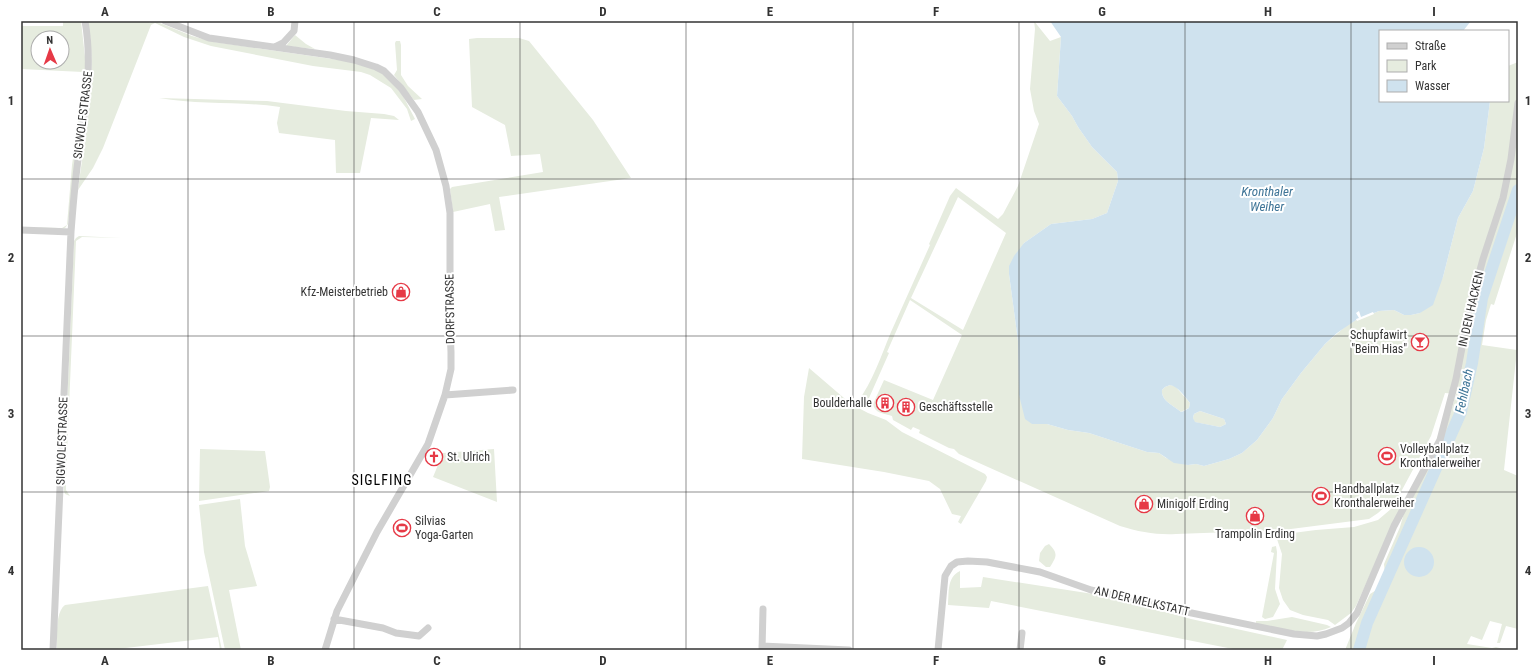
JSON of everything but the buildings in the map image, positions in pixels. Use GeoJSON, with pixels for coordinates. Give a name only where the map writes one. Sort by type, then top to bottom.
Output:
{"type":"FeatureCollection","features":[{"type":"Feature","properties":{"kind":"street","name":"SIGWOLFSTRASSE"},"geometry":{"type":"LineString","coordinates":[[53,650],[71,232],[75,182],[89,76],[88,42],[85,21]]}},
{"type":"Feature","properties":{"kind":"street","name":"DORFSTRASSE"},"geometry":{"type":"LineString","coordinates":[[165,21],[209,38],[330,55],[354,60],[384,71],[397,83],[422,118],[436,150],[446,186],[450,213],[451,369],[445,395],[428,444],[377,532],[334,618],[325,650]]}},
{"type":"Feature","properties":{"kind":"street"},"geometry":{"type":"LineString","coordinates":[[275,47],[282,43],[294,31],[295,21]]}},
{"type":"Feature","properties":{"kind":"street","name":"IN DEN HACKEN"},"geometry":{"type":"LineString","coordinates":[[1335,631],[1342,628],[1357,613],[1394,526],[1440,440],[1456,379],[1473,296],[1483,259],[1505,191],[1511,159],[1518,103]]}},
{"type":"Feature","properties":{"kind":"street"},"geometry":{"type":"LineString","coordinates":[[21,230],[71,232]]}},
{"type":"Feature","properties":{"kind":"street"},"geometry":{"type":"LineString","coordinates":[[445,395],[513,390]]}},
{"type":"Feature","properties":{"kind":"street","name":"AN DER MELKSTATT"},"geometry":{"type":"LineString","coordinates":[[938,650],[944,576],[951,566],[957,562],[968,561],[1006,565],[1054,576],[1091,590],[1177,610],[1294,634],[1317,636],[1335,631]]}},
{"type":"Feature","properties":{"kind":"street"},"geometry":{"type":"LineString","coordinates":[[763,609],[762,648],[849,650]]}},
{"type":"Feature","properties":{"kind":"street"},"geometry":{"type":"LineString","coordinates":[[334,618],[383,628],[396,633],[419,636],[428,628]]}},
{"type":"Feature","properties":{"kind":"street"},"geometry":{"type":"LineString","coordinates":[[1020,650],[1022,633]]}},
{"type":"Feature","properties":{"kind":"green space"},"geometry":{"type":"Polygon","coordinates":[[[63,21],[81,21],[85,57],[85,82],[68,224],[65,228],[61,229],[21,227],[62,228],[67,225],[72,165],[83,89],[83,72],[42,70],[70,70],[70,30],[30,30],[30,69],[21,69],[21,26],[63,26],[63,21]]]}},
{"type":"Feature","properties":{"kind":"green space"},"geometry":{"type":"Polygon","coordinates":[[[88,21],[148,21],[150,23],[155,21],[192,36],[214,42],[353,62],[381,72],[392,81],[403,96],[415,119],[411,121],[407,109],[391,88],[370,75],[361,72],[313,66],[211,46],[184,37],[155,23],[151,25],[103,148],[93,168],[78,190],[91,85],[91,42],[88,21]]]}},
{"type":"Feature","properties":{"kind":"green space"},"geometry":{"type":"Polygon","coordinates":[[[1034,21],[1050,41],[1061,37],[1057,96],[1092,147],[1117,172],[1118,181],[1107,213],[1092,219],[1051,224],[1024,243],[1009,274],[1018,341],[1019,395],[1032,424],[1047,424],[1068,430],[1089,433],[1147,452],[1159,453],[1166,458],[1188,465],[1196,464],[1204,466],[1229,459],[1242,453],[1257,440],[1273,418],[1282,399],[1301,373],[1325,344],[1346,326],[1356,320],[1379,311],[1394,310],[1404,315],[1420,313],[1443,277],[1458,218],[1473,191],[1484,148],[1490,102],[1509,102],[1509,66],[1518,62],[1518,230],[1494,305],[1491,304],[1486,320],[1482,345],[1517,350],[1504,470],[1518,476],[1518,629],[1506,626],[1500,643],[1497,643],[1502,624],[1490,621],[1482,640],[1471,636],[1467,644],[1492,648],[1496,647],[1507,650],[1345,650],[1370,594],[1378,589],[1385,574],[1384,564],[1400,527],[1406,506],[1442,441],[1456,394],[1445,393],[1431,436],[1395,503],[1388,504],[1369,519],[1283,530],[1169,534],[1148,533],[1120,526],[959,454],[954,449],[919,433],[920,430],[913,427],[911,430],[893,420],[892,416],[880,413],[876,410],[873,404],[884,380],[933,400],[962,335],[910,300],[865,407],[857,403],[868,386],[950,196],[956,188],[998,219],[1003,214],[1018,186],[1039,124],[1034,111],[1030,89],[1035,29],[1034,21]],[[958,197],[911,298],[963,330],[1006,233],[958,197]]]}},
{"type":"Feature","properties":{"kind":"green space"},"geometry":{"type":"Polygon","coordinates":[[[295,35],[306,44],[315,49],[286,46],[295,35]]]}},
{"type":"Feature","properties":{"kind":"green space"},"geometry":{"type":"Polygon","coordinates":[[[519,38],[529,41],[593,120],[631,178],[499,197],[505,230],[495,231],[490,204],[453,212],[450,189],[452,187],[543,172],[540,154],[511,156],[505,125],[472,107],[469,39],[519,38]]]}},
{"type":"Feature","properties":{"kind":"green space"},"geometry":{"type":"Polygon","coordinates":[[[396,41],[400,41],[401,45],[401,75],[408,86],[422,99],[414,100],[394,75],[397,70],[396,41]]]}},
{"type":"Feature","properties":{"kind":"green space"},"geometry":{"type":"Polygon","coordinates":[[[159,98],[267,101],[346,111],[384,114],[394,116],[399,120],[371,118],[360,173],[336,173],[335,140],[279,133],[277,123],[280,107],[250,104],[189,102],[159,98]]]}},
{"type":"Feature","properties":{"kind":"green space"},"geometry":{"type":"Polygon","coordinates":[[[79,236],[122,238],[82,237],[76,241],[66,479],[66,490],[70,496],[65,494],[64,491],[64,478],[74,241],[79,236]]]}},
{"type":"Feature","properties":{"kind":"green space"},"geometry":{"type":"Polygon","coordinates":[[[809,368],[851,404],[886,420],[902,432],[985,474],[987,477],[986,481],[961,524],[958,522],[961,516],[952,514],[940,489],[929,481],[802,459],[804,397],[809,368]]]}},
{"type":"Feature","properties":{"kind":"green space"},"geometry":{"type":"Polygon","coordinates":[[[1170,385],[1175,386],[1190,403],[1189,408],[1181,412],[1165,400],[1162,390],[1170,385]]]}},
{"type":"Feature","properties":{"kind":"green space"},"geometry":{"type":"Polygon","coordinates":[[[1200,411],[1224,419],[1226,424],[1220,427],[1194,422],[1194,414],[1200,411]]]}},
{"type":"Feature","properties":{"kind":"green space"},"geometry":{"type":"Polygon","coordinates":[[[200,449],[265,451],[270,487],[269,491],[199,501],[200,449]]]}},
{"type":"Feature","properties":{"kind":"green space"},"geometry":{"type":"Polygon","coordinates":[[[494,449],[497,502],[433,477],[443,453],[494,449]]]}},
{"type":"Feature","properties":{"kind":"green space"},"geometry":{"type":"Polygon","coordinates":[[[240,499],[245,546],[257,586],[229,590],[241,650],[225,650],[204,552],[199,505],[240,499]]]}},
{"type":"Feature","properties":{"kind":"green space"},"geometry":{"type":"Polygon","coordinates":[[[1398,503],[1402,504],[1356,606],[1351,613],[1335,625],[1328,620],[1303,615],[1290,610],[1283,600],[1279,588],[1282,554],[1276,536],[1277,535],[1354,527],[1378,520],[1398,503]]]}},
{"type":"Feature","properties":{"kind":"green space"},"geometry":{"type":"Polygon","coordinates":[[[1049,544],[1054,550],[1056,556],[1050,567],[1046,567],[1039,561],[1040,553],[1045,546],[1049,544]]]}},
{"type":"Feature","properties":{"kind":"green space"},"geometry":{"type":"Polygon","coordinates":[[[1276,546],[1275,589],[1280,604],[1273,617],[1265,619],[1262,617],[1274,553],[1271,552],[1272,547],[1276,546]]]}},
{"type":"Feature","properties":{"kind":"green space"},"geometry":{"type":"Polygon","coordinates":[[[960,571],[960,588],[981,587],[983,577],[1106,596],[1191,619],[1287,640],[1282,650],[1238,650],[991,601],[989,608],[948,605],[951,581],[960,571]]]}},
{"type":"Feature","properties":{"kind":"green space"},"geometry":{"type":"Polygon","coordinates":[[[208,586],[222,650],[220,650],[218,637],[109,650],[57,650],[58,619],[62,608],[65,605],[208,586]]]}},
{"type":"Feature","properties":{"kind":"green space"},"geometry":{"type":"Polygon","coordinates":[[[1292,617],[1331,627],[1313,632],[1303,632],[1284,630],[1256,624],[1256,621],[1267,621],[1292,617]]]}},
{"type":"Feature","properties":{"kind":"water","name":"Kronthaler Weiher"},"geometry":{"type":"Polygon","coordinates":[[[1050,21],[1471,21],[1464,30],[1379,30],[1379,102],[1490,102],[1484,148],[1473,191],[1458,218],[1443,277],[1433,305],[1420,313],[1411,315],[1404,315],[1394,310],[1379,311],[1356,320],[1337,333],[1325,344],[1301,373],[1282,399],[1273,418],[1257,440],[1242,453],[1229,459],[1204,466],[1174,463],[1159,453],[1147,452],[1089,433],[1068,430],[1047,424],[1032,424],[1025,419],[1019,395],[1018,341],[1009,266],[1014,256],[1024,243],[1051,224],[1092,219],[1107,213],[1118,181],[1117,172],[1092,147],[1057,96],[1061,37],[1050,21]],[[1170,385],[1162,390],[1163,397],[1181,412],[1184,411],[1189,408],[1190,403],[1179,390],[1170,385]],[[1200,411],[1194,414],[1193,418],[1195,422],[1220,427],[1226,424],[1224,419],[1200,411]]]}},
{"type":"Feature","properties":{"kind":"water"},"geometry":{"type":"Polygon","coordinates":[[[1419,547],[1430,551],[1434,562],[1430,573],[1419,577],[1408,573],[1404,562],[1408,551],[1419,547]]]}},
{"type":"Feature","properties":{"kind":"pier"},"geometry":{"type":"Polygon","coordinates":[[[1359,311],[1361,317],[1373,312],[1374,314],[1357,321],[1356,319],[1359,318],[1356,313],[1359,311]]]}},
{"type":"Feature","properties":{"kind":"waterway","name":"Fehlbach"},"geometry":{"type":"LineString","coordinates":[[1359,650],[1367,623],[1461,412],[1472,363],[1482,298],[1518,190]]}},
{"type":"Feature","properties":{"kind":"place","name":"Kfz-Meisterbetrieb"},"geometry":{"type":"Point","coordinates":[401,292]}},
{"type":"Feature","properties":{"kind":"place","name":"Schupfawirt \"Beim Hias\""},"geometry":{"type":"Point","coordinates":[1420,342]}},
{"type":"Feature","properties":{"kind":"place","name":"Boulderhalle"},"geometry":{"type":"Point","coordinates":[885,403]}},
{"type":"Feature","properties":{"kind":"place","name":"Geschäftsstelle"},"geometry":{"type":"Point","coordinates":[906,407]}},
{"type":"Feature","properties":{"kind":"place","name":"Volleyballplatz Kronthalerweiher"},"geometry":{"type":"Point","coordinates":[1387,456]}},
{"type":"Feature","properties":{"kind":"place","name":"St. Ulrich"},"geometry":{"type":"Point","coordinates":[434,457]}},
{"type":"Feature","properties":{"kind":"place","name":"Handballplatz Kronthalerweiher"},"geometry":{"type":"Point","coordinates":[1321,496]}},
{"type":"Feature","properties":{"kind":"place","name":"Minigolf Erding"},"geometry":{"type":"Point","coordinates":[1144,504]}},
{"type":"Feature","properties":{"kind":"place","name":"Trampolin Erding"},"geometry":{"type":"Point","coordinates":[1255,516]}},
{"type":"Feature","properties":{"kind":"place","name":"Silvias Yoga-Garten"},"geometry":{"type":"Point","coordinates":[402,528]}},
{"type":"Feature","properties":{"kind":"district","name":"SIGLFING"},"geometry":{"type":"Point","coordinates":[382,480]}}]}
